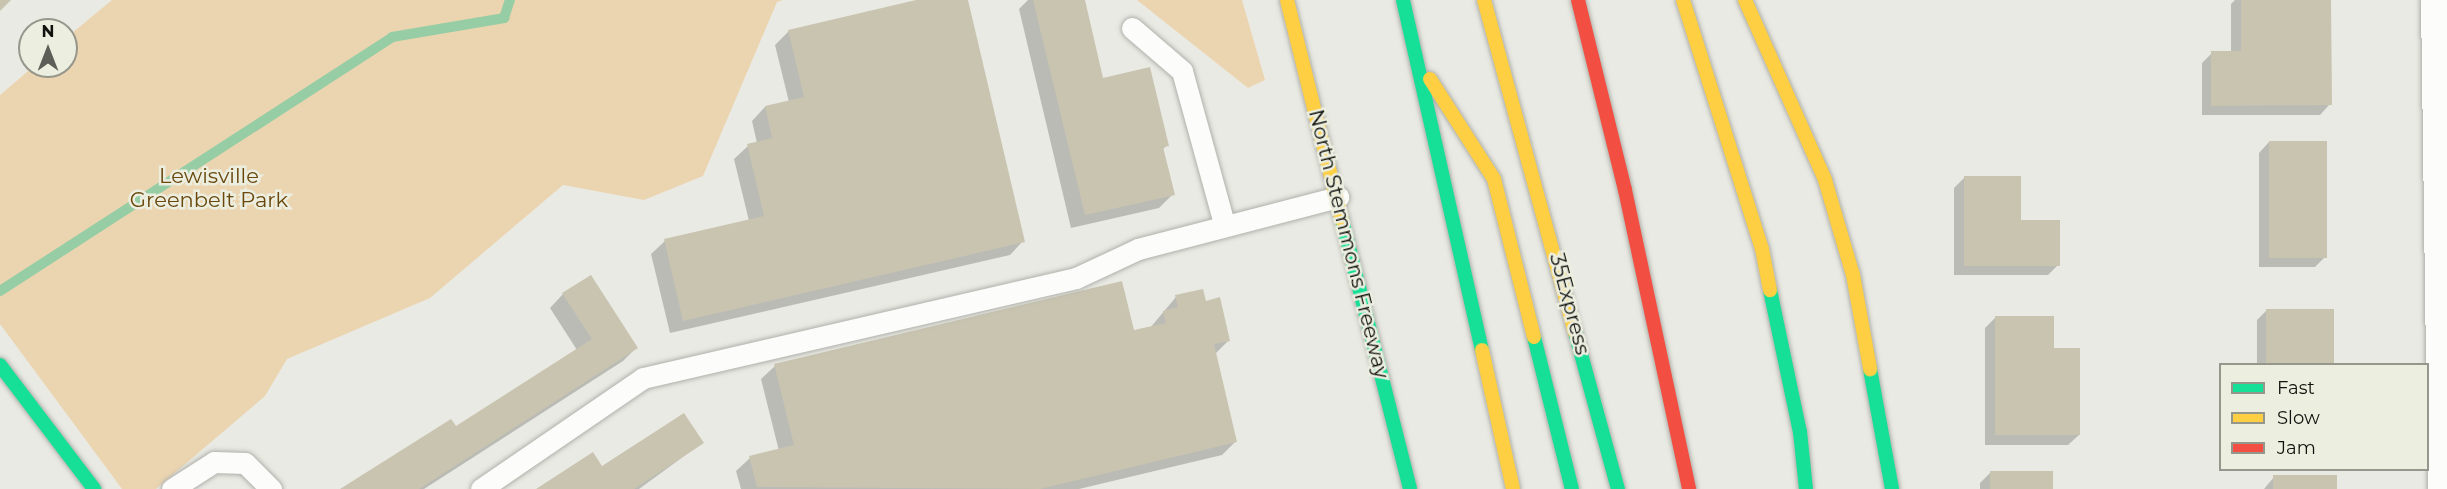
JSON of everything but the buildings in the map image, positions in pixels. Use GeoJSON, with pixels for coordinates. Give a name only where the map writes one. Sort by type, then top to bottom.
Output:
{"type":"FeatureCollection","features":[{"type":"Feature","properties":{"kind":"main road","name":"North Stemmons Freeway"},"geometry":{"type":"LineString","coordinates":[[1287,0],[1410,489]]}},
{"type":"Feature","properties":{"kind":"main road"},"geometry":{"type":"LineString","coordinates":[[1403,0],[1513,489]]}},
{"type":"Feature","properties":{"kind":"main road"},"geometry":{"type":"LineString","coordinates":[[1484,0],[1519,120]]}},
{"type":"Feature","properties":{"kind":"main road"},"geometry":{"type":"LineString","coordinates":[[1578,0],[1625,190],[1689,489]]}},
{"type":"Feature","properties":{"kind":"main road"},"geometry":{"type":"LineString","coordinates":[[1683,0],[1762,249],[1800,432],[1806,489]]}},
{"type":"Feature","properties":{"kind":"main road"},"geometry":{"type":"LineString","coordinates":[[1745,0],[1825,180],[1853,274],[1892,489]]}},
{"type":"Feature","properties":{"kind":"main road"},"geometry":{"type":"LineString","coordinates":[[1506,22],[1519,120]]}},
{"type":"Feature","properties":{"kind":"main road"},"geometry":{"type":"LineString","coordinates":[[1418,60],[1494,179],[1572,489]]}},
{"type":"Feature","properties":{"kind":"main road","name":"35Express"},"geometry":{"type":"LineString","coordinates":[[1519,120],[1618,489]]}},
{"type":"Feature","properties":{"kind":"main road"},"geometry":{"type":"LineString","coordinates":[[0,364],[94,489]]}},
{"type":"Feature","properties":{"kind":"street"},"geometry":{"type":"LineString","coordinates":[[2437,0],[2444,489]]}},
{"type":"Feature","properties":{"kind":"lane"},"geometry":{"type":"LineString","coordinates":[[1132,28],[1182,71],[1224,224]]}},
{"type":"Feature","properties":{"kind":"lane"},"geometry":{"type":"LineString","coordinates":[[481,489],[643,378],[1076,278],[1138,249],[1224,224],[1338,197]]}},
{"type":"Feature","properties":{"kind":"lane"},"geometry":{"type":"LineString","coordinates":[[172,489],[214,462],[245,463],[271,489]]}},
{"type":"Feature","properties":{"kind":"green space","name":"Lewisville Greenbelt Park"},"geometry":{"type":"Polygon","coordinates":[[[112,0],[783,0],[777,2],[703,176],[644,200],[563,185],[430,298],[287,359],[265,396],[156,489],[122,489],[0,324],[0,95],[20,78],[78,78],[78,28],[112,0]]]}},
{"type":"Feature","properties":{"kind":"green space"},"geometry":{"type":"Polygon","coordinates":[[[1137,0],[1242,0],[1265,80],[1248,88],[1137,0]]]}},
{"type":"Feature","properties":{"kind":"waterway"},"geometry":{"type":"LineString","coordinates":[[0,291],[392,37],[504,18],[510,0]]}},
{"type":"Feature","properties":{"kind":"traffic: fast"},"geometry":{"type":"LineString","coordinates":[[1403,0],[1482,350]]}},
{"type":"Feature","properties":{"kind":"traffic: fast"},"geometry":{"type":"LineString","coordinates":[[1342,220],[1410,489]]}},
{"type":"Feature","properties":{"kind":"traffic: fast"},"geometry":{"type":"LineString","coordinates":[[1770,290],[1800,432],[1806,489]]}},
{"type":"Feature","properties":{"kind":"traffic: fast"},"geometry":{"type":"LineString","coordinates":[[1575,332],[1618,489]]}},
{"type":"Feature","properties":{"kind":"traffic: fast"},"geometry":{"type":"LineString","coordinates":[[1534,337],[1572,489]]}},
{"type":"Feature","properties":{"kind":"traffic: fast"},"geometry":{"type":"LineString","coordinates":[[0,365],[94,489]]}},
{"type":"Feature","properties":{"kind":"traffic: fast"},"geometry":{"type":"LineString","coordinates":[[1870,369],[1892,489]]}},
{"type":"Feature","properties":{"kind":"traffic: slow"},"geometry":{"type":"LineString","coordinates":[[1287,0],[1342,220]]}},
{"type":"Feature","properties":{"kind":"traffic: slow"},"geometry":{"type":"LineString","coordinates":[[1484,0],[1575,332]]}},
{"type":"Feature","properties":{"kind":"traffic: slow"},"geometry":{"type":"LineString","coordinates":[[1683,0],[1762,249],[1770,290]]}},
{"type":"Feature","properties":{"kind":"traffic: slow"},"geometry":{"type":"LineString","coordinates":[[1745,0],[1825,180],[1853,275],[1870,369]]}},
{"type":"Feature","properties":{"kind":"traffic: slow"},"geometry":{"type":"LineString","coordinates":[[1430,79],[1494,179],[1534,337]]}},
{"type":"Feature","properties":{"kind":"traffic: slow"},"geometry":{"type":"LineString","coordinates":[[1482,350],[1513,489]]}},
{"type":"Feature","properties":{"kind":"traffic: jam"},"geometry":{"type":"LineString","coordinates":[[1578,0],[1625,190],[1689,489]]}}]}
